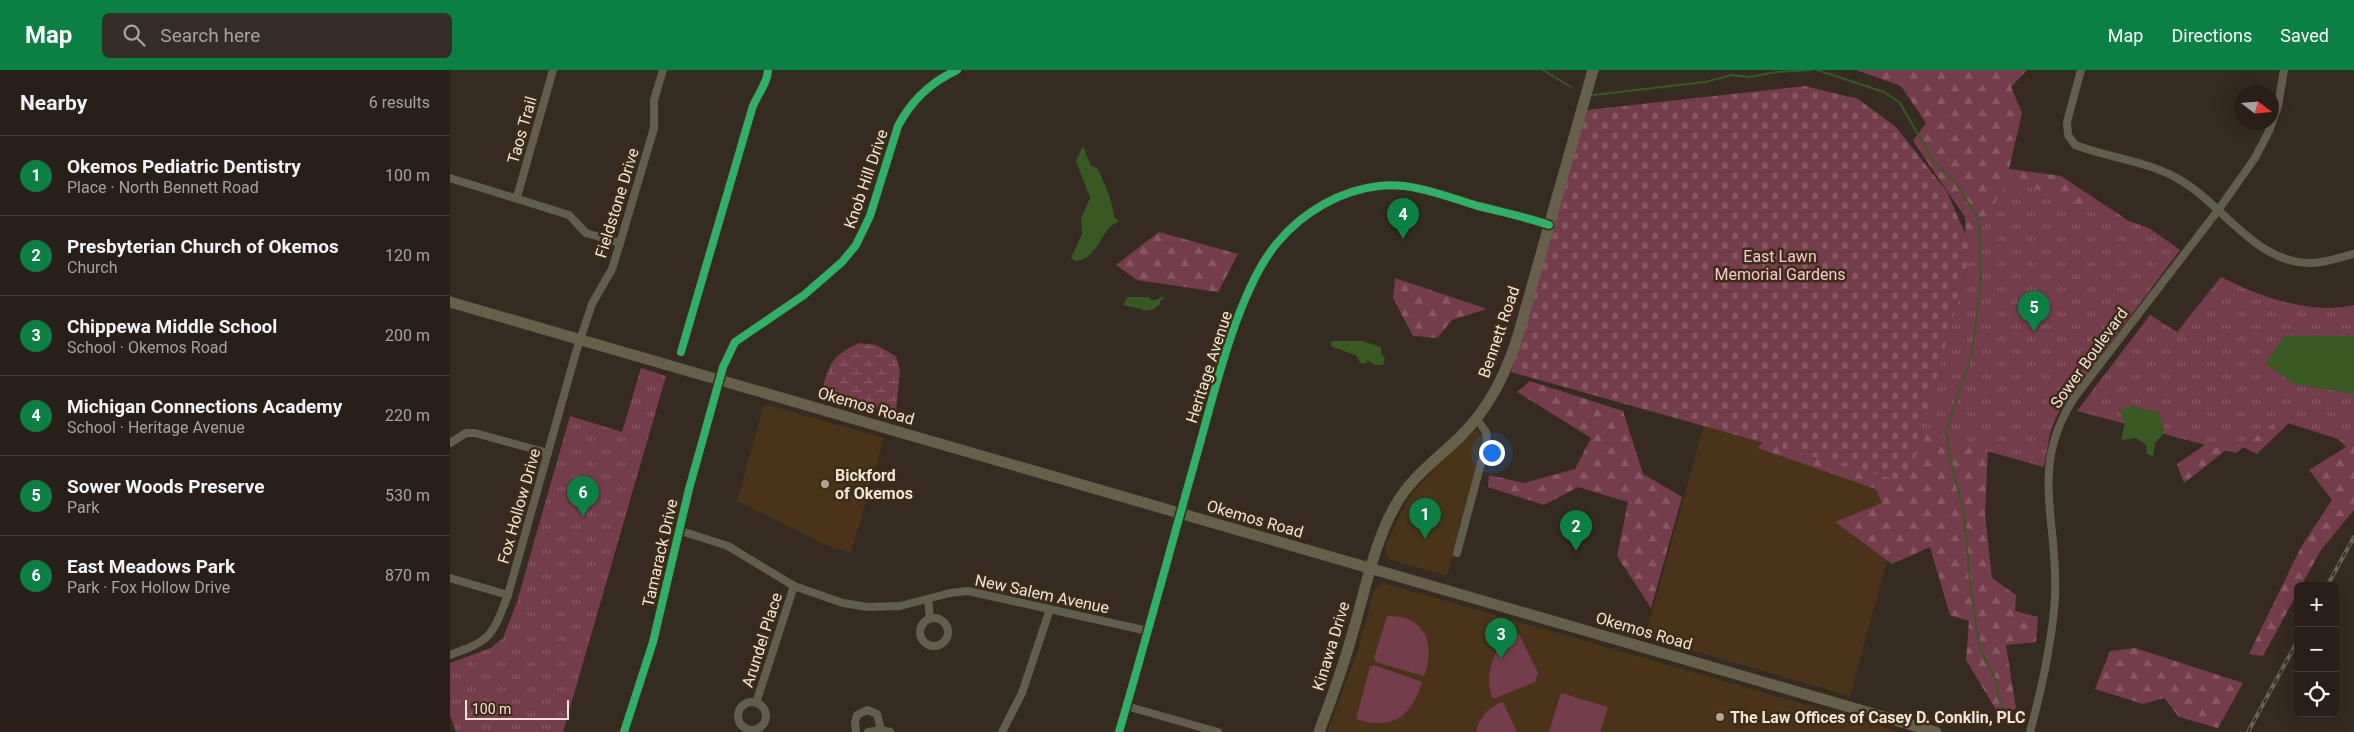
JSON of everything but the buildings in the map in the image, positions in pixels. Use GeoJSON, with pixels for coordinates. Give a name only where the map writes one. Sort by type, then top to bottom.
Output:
{"type":"FeatureCollection","features":[{"type":"Feature","properties":{"kind":"main road","name":"Bennett Road"},"geometry":{"type":"LineString","coordinates":[[1371,568],[1386,526],[1407,488],[1476,418],[1496,390],[1510,359],[1593,70]]}},
{"type":"Feature","properties":{"kind":"main road","name":"Okemos Road"},"geometry":{"type":"LineString","coordinates":[[450,302],[1936,732]]}},
{"type":"Feature","properties":{"kind":"main road","name":"Kinawa Drive"},"geometry":{"type":"LineString","coordinates":[[1319,732],[1349,645],[1371,568]]}},
{"type":"Feature","properties":{"kind":"street","name":"Taos Trail"},"geometry":{"type":"LineString","coordinates":[[517,197],[553,70]]}},
{"type":"Feature","properties":{"kind":"street","name":"Fieldstone Drive"},"geometry":{"type":"LineString","coordinates":[[580,340],[598,292],[612,269],[620,243],[654,128],[654,100],[663,70]]}},
{"type":"Feature","properties":{"kind":"street","name":"Knob Hill Drive"},"geometry":{"type":"LineString","coordinates":[[720,380],[735,342],[804,295],[848,256],[864,232],[898,126],[904,114],[910,104],[932,85],[957,70]]}},
{"type":"Feature","properties":{"kind":"street"},"geometry":{"type":"LineString","coordinates":[[2080,70],[2067,122],[2068,135],[2075,145],[2159,170],[2180,179],[2219,209],[2255,243],[2290,260],[2319,263],[2354,254]]}},
{"type":"Feature","properties":{"kind":"street","name":"Sower Boulevard"},"geometry":{"type":"LineString","coordinates":[[2030,732],[2040,695],[2053,622],[2054,562],[2048,470],[2056,432],[2063,414],[2219,209],[2255,158],[2269,131],[2282,91],[2284,70]]}},
{"type":"Feature","properties":{"kind":"street"},"geometry":{"type":"LineString","coordinates":[[450,178],[517,197],[569,215],[586,233],[620,243]]}},
{"type":"Feature","properties":{"kind":"street","name":"Heritage Avenue"},"geometry":{"type":"LineString","coordinates":[[1119,732],[1217,383],[1252,285],[1278,241],[1312,211],[1331,200],[1351,192],[1380,186],[1429,191],[1549,225]]}},
{"type":"Feature","properties":{"kind":"street","name":"Fox Hollow Drive"},"geometry":{"type":"LineString","coordinates":[[450,655],[487,638],[498,620],[508,595],[580,340]]}},
{"type":"Feature","properties":{"kind":"street","name":"Tamarack Drive"},"geometry":{"type":"LineString","coordinates":[[624,732],[655,633],[678,530],[720,380]]}},
{"type":"Feature","properties":{"kind":"street"},"geometry":{"type":"LineString","coordinates":[[1457,553],[1487,441],[1486,432],[1476,418]]}},
{"type":"Feature","properties":{"kind":"street"},"geometry":{"type":"LineString","coordinates":[[450,443],[466,434],[475,433],[548,453]]}},
{"type":"Feature","properties":{"kind":"street","name":"New Salem Avenue"},"geometry":{"type":"LineString","coordinates":[[678,530],[728,546],[794,586],[831,600],[868,607],[900,606],[950,593],[968,591],[1148,631]]}},
{"type":"Feature","properties":{"kind":"street"},"geometry":{"type":"LineString","coordinates":[[450,578],[508,595]]}},
{"type":"Feature","properties":{"kind":"street","name":"Arundel Place"},"geometry":{"type":"LineString","coordinates":[[756,702],[794,586]]}},
{"type":"Feature","properties":{"kind":"street"},"geometry":{"type":"LineString","coordinates":[[928,599],[930,619]]}},
{"type":"Feature","properties":{"kind":"street"},"geometry":{"type":"LineString","coordinates":[[1002,732],[1022,693],[1050,609]]}},
{"type":"Feature","properties":{"kind":"street"},"geometry":{"type":"LineString","coordinates":[[1126,706],[1218,732]]}},
{"type":"Feature","properties":{"kind":"street"},"geometry":{"type":"LineString","coordinates":[[856,732],[856,718],[860,712],[866,710],[871,710],[877,714],[881,730]]}},
{"type":"Feature","properties":{"kind":"street"},"geometry":{"type":"LineString","coordinates":[[869,732],[881,730],[890,732]]}},
{"type":"Feature","properties":{"kind":"shaded area"},"geometry":{"type":"Polygon","coordinates":[[[1083,146],[1091,166],[1097,168],[1100,174],[1110,198],[1114,217],[1119,221],[1109,228],[1096,249],[1088,257],[1076,261],[1071,258],[1082,234],[1081,218],[1090,198],[1076,161],[1083,146]]]}},
{"type":"Feature","properties":{"kind":"shaded area"},"geometry":{"type":"Polygon","coordinates":[[[1163,296],[1164,298],[1160,301],[1160,304],[1152,310],[1143,311],[1142,309],[1123,305],[1128,297],[1149,297],[1151,300],[1156,300],[1163,296]]]}},
{"type":"Feature","properties":{"kind":"shaded area"},"geometry":{"type":"Polygon","coordinates":[[[2284,336],[2354,336],[2354,394],[2294,384],[2266,364],[2284,336]]]}},
{"type":"Feature","properties":{"kind":"shaded area"},"geometry":{"type":"Polygon","coordinates":[[[1332,341],[1362,341],[1381,347],[1381,354],[1385,358],[1383,365],[1375,365],[1368,360],[1365,364],[1360,363],[1357,356],[1331,346],[1332,341]]]}},
{"type":"Feature","properties":{"kind":"shaded area"},"geometry":{"type":"Polygon","coordinates":[[[764,404],[884,438],[851,553],[828,546],[737,501],[764,404]]]}},
{"type":"Feature","properties":{"kind":"shaded area"},"geometry":{"type":"Polygon","coordinates":[[[2134,406],[2144,410],[2158,411],[2164,428],[2162,435],[2155,443],[2153,456],[2147,454],[2146,445],[2136,438],[2121,440],[2125,422],[2119,410],[2134,406]]]}},
{"type":"Feature","properties":{"kind":"shaded area"},"geometry":{"type":"Polygon","coordinates":[[[1704,425],[1908,483],[1850,696],[1645,637],[1704,425]]]}},
{"type":"Feature","properties":{"kind":"shaded area"},"geometry":{"type":"Polygon","coordinates":[[[1477,430],[1484,436],[1481,454],[1447,576],[1389,559],[1386,554],[1386,545],[1413,492],[1437,466],[1477,430]]]}},
{"type":"Feature","properties":{"kind":"shaded area"},"geometry":{"type":"Polygon","coordinates":[[[1383,583],[1901,732],[1327,732],[1358,651],[1374,590],[1383,583]]]}},
{"type":"Feature","properties":{"kind":"green space"},"geometry":{"type":"Polygon","coordinates":[[[1856,70],[2027,70],[2011,87],[2022,113],[2009,169],[2061,176],[2147,233],[1988,447],[1985,514],[1992,578],[2016,595],[2015,611],[2038,617],[2036,642],[2006,645],[2016,708],[2001,718],[1966,660],[1969,621],[1950,615],[1930,547],[1892,564],[1835,522],[1882,503],[1876,489],[1758,448],[1773,430],[1968,296],[1965,217],[1913,141],[1926,123],[1901,86],[1856,70]]]}},
{"type":"Feature","properties":{"kind":"green space","name":"East Lawn Memorial Gardens"},"geometry":{"type":"Polygon","coordinates":[[[1805,86],[1858,99],[1896,127],[1947,192],[1972,249],[1908,483],[1511,372],[1587,110],[1805,86]]]}},
{"type":"Feature","properties":{"kind":"green space"},"geometry":{"type":"Polygon","coordinates":[[[2007,179],[2149,228],[2180,250],[2058,413],[2050,433],[2044,467],[1922,433],[1972,249],[2007,179]]]}},
{"type":"Feature","properties":{"kind":"green space"},"geometry":{"type":"Polygon","coordinates":[[[1159,232],[1238,254],[1218,292],[1137,280],[1116,265],[1159,232]]]}},
{"type":"Feature","properties":{"kind":"green space"},"geometry":{"type":"Polygon","coordinates":[[[2221,277],[2252,291],[2303,306],[2320,308],[2354,305],[2354,444],[2278,420],[2236,453],[2077,411],[2150,315],[2177,332],[2221,277]]]}},
{"type":"Feature","properties":{"kind":"green space"},"geometry":{"type":"Polygon","coordinates":[[[1395,278],[1487,309],[1452,320],[1437,338],[1413,336],[1393,298],[1395,278]]]}},
{"type":"Feature","properties":{"kind":"green space"},"geometry":{"type":"Polygon","coordinates":[[[859,343],[876,345],[896,356],[900,371],[896,410],[883,409],[822,392],[829,367],[837,356],[859,343]]]}},
{"type":"Feature","properties":{"kind":"green space"},"geometry":{"type":"Polygon","coordinates":[[[641,368],[666,376],[563,732],[456,732],[450,715],[450,663],[491,648],[503,638],[517,602],[570,416],[622,432],[641,368]]]}},
{"type":"Feature","properties":{"kind":"green space"},"geometry":{"type":"Polygon","coordinates":[[[1530,381],[1623,411],[1643,474],[1682,497],[1651,608],[1617,556],[1628,502],[1578,487],[1544,505],[1488,487],[1489,475],[1524,483],[1575,469],[1591,438],[1517,392],[1530,381]]]}},
{"type":"Feature","properties":{"kind":"green space"},"geometry":{"type":"Polygon","coordinates":[[[2294,384],[2354,394],[2354,510],[2321,550],[2303,582],[2294,582],[2294,599],[2263,656],[2249,654],[2301,547],[2332,500],[2309,470],[2346,447],[2320,419],[2295,417],[2257,454],[2235,443],[2184,483],[2177,464],[2294,384]]]}},
{"type":"Feature","properties":{"kind":"green space"},"geometry":{"type":"Polygon","coordinates":[[[1387,616],[1410,620],[1419,626],[1424,634],[1428,643],[1429,653],[1424,676],[1376,662],[1374,658],[1387,616]]]}},
{"type":"Feature","properties":{"kind":"green space"},"geometry":{"type":"Polygon","coordinates":[[[1519,634],[1538,673],[1535,682],[1493,699],[1489,677],[1493,661],[1505,641],[1519,634]]]}},
{"type":"Feature","properties":{"kind":"green space"},"geometry":{"type":"Polygon","coordinates":[[[2135,648],[2243,683],[2218,728],[2179,717],[2164,698],[2143,704],[2095,689],[2110,651],[2135,648]]]}},
{"type":"Feature","properties":{"kind":"green space"},"geometry":{"type":"Polygon","coordinates":[[[1374,665],[1422,682],[1412,704],[1406,712],[1390,722],[1380,723],[1356,719],[1370,667],[1374,665]]]}},
{"type":"Feature","properties":{"kind":"green space"},"geometry":{"type":"Polygon","coordinates":[[[1561,693],[1608,707],[1600,732],[1549,732],[1561,693]]]}},
{"type":"Feature","properties":{"kind":"green space"},"geometry":{"type":"Polygon","coordinates":[[[1503,702],[1517,732],[1476,732],[1485,713],[1493,706],[1503,702]]]}},
{"type":"Feature","properties":{"kind":"waterway"},"geometry":{"type":"LineString","coordinates":[[1543,70],[1571,87]]}},
{"type":"Feature","properties":{"kind":"waterway"},"geometry":{"type":"LineString","coordinates":[[1593,95],[1705,82],[1732,75],[1749,77],[1777,72],[1811,70]]}},
{"type":"Feature","properties":{"kind":"waterway"},"geometry":{"type":"LineString","coordinates":[[1817,70],[1884,92],[1900,103],[1934,162],[1957,185],[1979,220],[1981,278],[1972,354],[1946,430],[1949,454],[1964,514],[1971,591],[1980,649],[1997,683],[1998,698],[2010,722]]}},
{"type":"Feature","properties":{"kind":"railway"},"geometry":{"type":"LineString","coordinates":[[2329,582],[2354,537]]}},
{"type":"Feature","properties":{"kind":"railway"},"geometry":{"type":"LineString","coordinates":[[2248,732],[2294,647]]}},
{"type":"Feature","properties":{"kind":"cycle path"},"geometry":{"type":"LineString","coordinates":[[681,352],[752,109],[766,80],[768,70]]}},
{"type":"Feature","properties":{"kind":"cycle path"},"geometry":{"type":"LineString","coordinates":[[624,732],[653,642],[689,489],[723,367],[735,342],[804,295],[842,262],[856,245],[870,216],[898,126],[903,117],[930,86],[957,70]]}},
{"type":"Feature","properties":{"kind":"cycle path"},"geometry":{"type":"LineString","coordinates":[[1119,732],[1229,343],[1251,286],[1278,242],[1299,221],[1324,204],[1365,188],[1392,185],[1417,188],[1549,225]]}},
{"type":"Feature","properties":{"kind":"place","name":"Michigan Connections Academy"},"geometry":{"type":"Point","coordinates":[1403,239]}},
{"type":"Feature","properties":{"kind":"place","name":"Sower Woods Preserve"},"geometry":{"type":"Point","coordinates":[2034,332]}},
{"type":"Feature","properties":{"kind":"place","name":"Bickford of Okemos"},"geometry":{"type":"Point","coordinates":[825,484]}},
{"type":"Feature","properties":{"kind":"place","name":"East Meadows Park"},"geometry":{"type":"Point","coordinates":[583,517]}},
{"type":"Feature","properties":{"kind":"place","name":"Okemos Pediatric Dentistry"},"geometry":{"type":"Point","coordinates":[1425,539]}},
{"type":"Feature","properties":{"kind":"place","name":"Presbyterian Church of Okemos"},"geometry":{"type":"Point","coordinates":[1576,551]}},
{"type":"Feature","properties":{"kind":"place","name":"Chippewa Middle School"},"geometry":{"type":"Point","coordinates":[1501,659]}},
{"type":"Feature","properties":{"kind":"place","name":"The Law Offices of Casey D. Conklin, PLC"},"geometry":{"type":"Point","coordinates":[1720,717]}}]}
